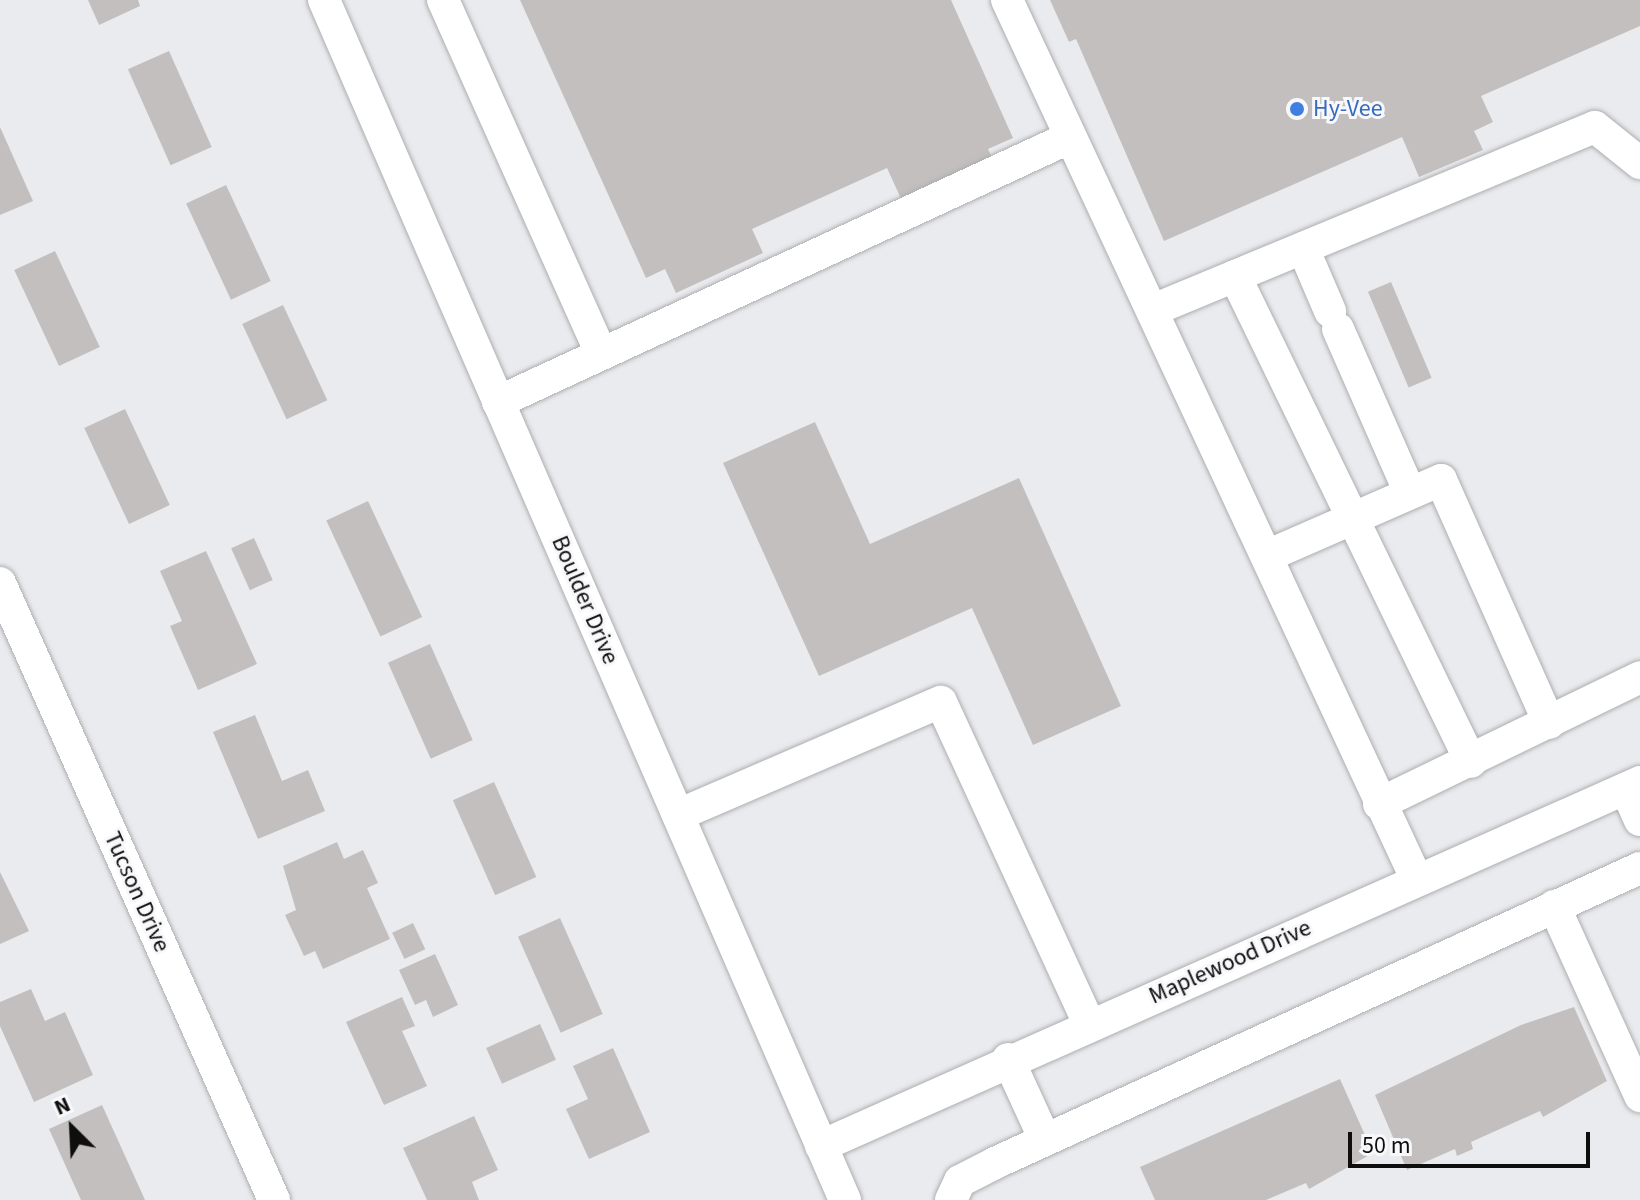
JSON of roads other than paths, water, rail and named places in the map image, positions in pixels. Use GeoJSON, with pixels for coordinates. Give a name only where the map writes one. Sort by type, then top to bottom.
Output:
{"type":"FeatureCollection","features":[{"type":"Feature","properties":{"kind":"street","name":"Boulder Drive"},"geometry":{"type":"LineString","coordinates":[[324,0],[845,1200]]}},
{"type":"Feature","properties":{"kind":"street"},"geometry":{"type":"LineString","coordinates":[[443,0],[601,353]]}},
{"type":"Feature","properties":{"kind":"street"},"geometry":{"type":"LineString","coordinates":[[1007,0],[1417,880]]}},
{"type":"Feature","properties":{"kind":"street"},"geometry":{"type":"LineString","coordinates":[[1153,310],[1595,127],[1640,163]]}},
{"type":"Feature","properties":{"kind":"street"},"geometry":{"type":"LineString","coordinates":[[498,402],[1071,137]]}},
{"type":"Feature","properties":{"kind":"street"},"geometry":{"type":"LineString","coordinates":[[1303,248],[1409,491]]}},
{"type":"Feature","properties":{"kind":"street"},"geometry":{"type":"LineString","coordinates":[[1235,276],[1346,517],[1471,762]]}},
{"type":"Feature","properties":{"kind":"street"},"geometry":{"type":"LineString","coordinates":[[1267,556],[1346,517],[1441,480],[1549,723]]}},
{"type":"Feature","properties":{"kind":"street","name":"Tucson Drive"},"geometry":{"type":"LineString","coordinates":[[4,603],[274,1200]]}},
{"type":"Feature","properties":{"kind":"street"},"geometry":{"type":"LineString","coordinates":[[1379,804],[1471,762],[1640,677]]}},
{"type":"Feature","properties":{"kind":"street"},"geometry":{"type":"LineString","coordinates":[[678,815],[941,702],[1089,1024]]}},
{"type":"Feature","properties":{"kind":"street"},"geometry":{"type":"LineString","coordinates":[[1633,786],[1640,820]]}},
{"type":"Feature","properties":{"kind":"street","name":"Maplewood Drive"},"geometry":{"type":"LineString","coordinates":[[821,1146],[1008,1059],[1633,786]]}},
{"type":"Feature","properties":{"kind":"street"},"geometry":{"type":"LineString","coordinates":[[951,1200],[960,1181],[1045,1140],[1640,868]]}},
{"type":"Feature","properties":{"kind":"street"},"geometry":{"type":"LineString","coordinates":[[1554,906],[1640,1096]]}},
{"type":"Feature","properties":{"kind":"street"},"geometry":{"type":"LineString","coordinates":[[1008,1059],[1045,1140]]}},
{"type":"Feature","properties":{"kind":"place","name":"Hy-Vee"},"geometry":{"type":"Point","coordinates":[1297,109]}}]}
